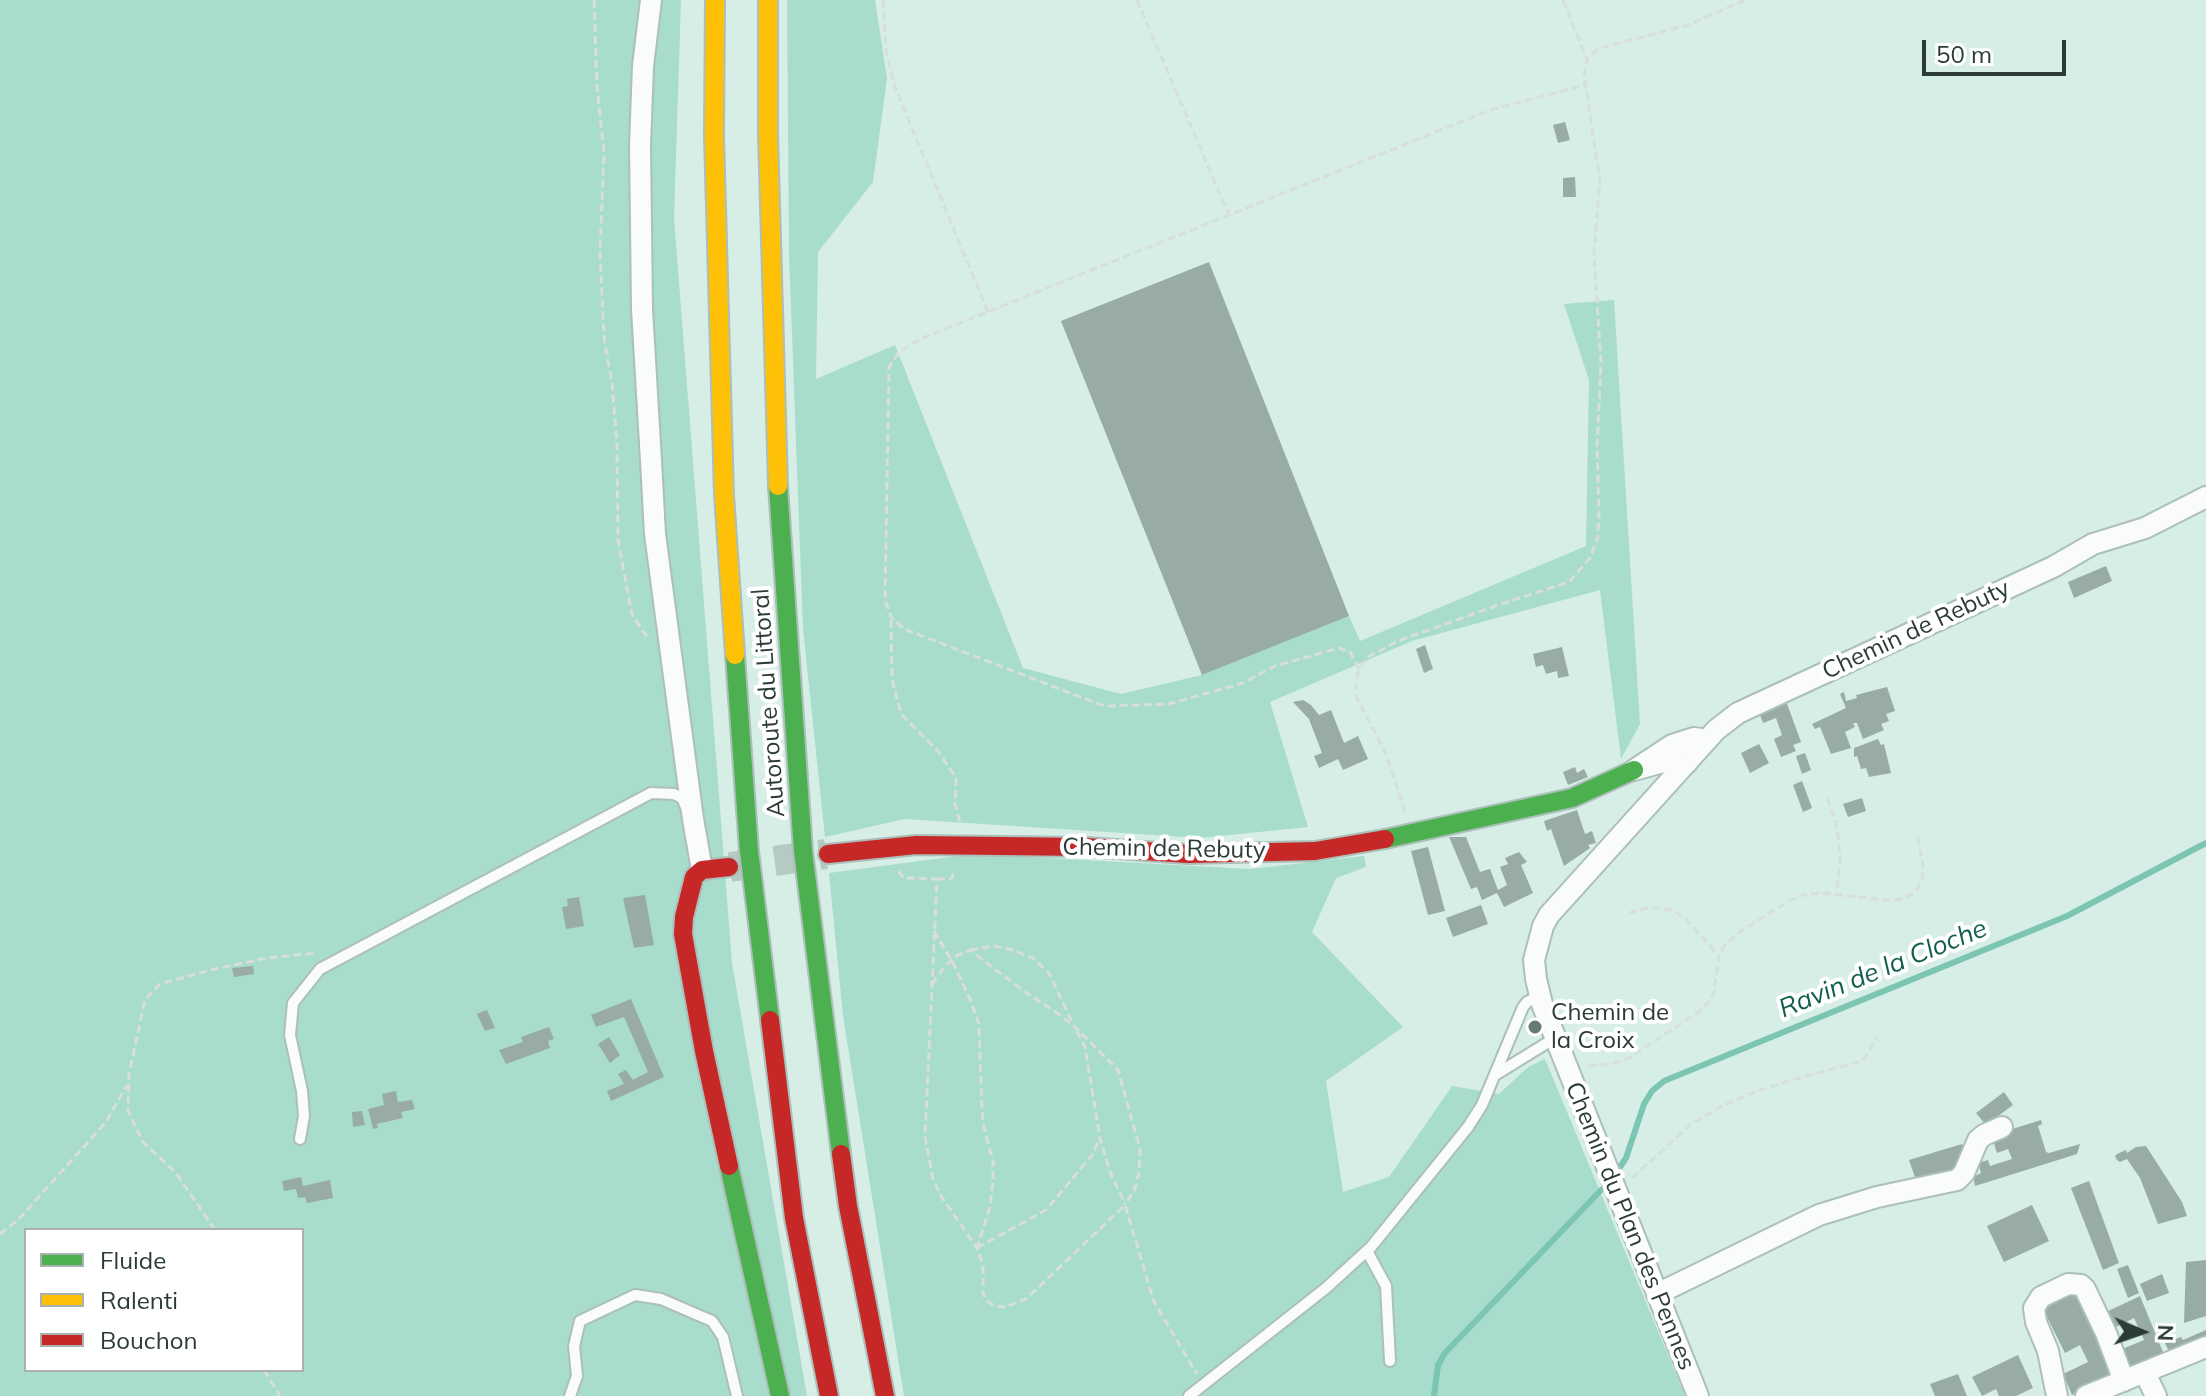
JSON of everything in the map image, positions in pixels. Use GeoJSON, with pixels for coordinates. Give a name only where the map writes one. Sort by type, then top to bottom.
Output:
{"type":"FeatureCollection","features":[{"type":"Feature","properties":{"kind":"main road","name":"Autoroute du Littoral"},"geometry":{"type":"LineString","coordinates":[[715,0],[714,136],[724,495],[749,851],[794,1218],[829,1396]]}},
{"type":"Feature","properties":{"kind":"main road","name":"Autoroute du Littoral"},"geometry":{"type":"LineString","coordinates":[[768,0],[768,134],[778,496],[803,851],[848,1206],[885,1396]]}},
{"type":"Feature","properties":{"kind":"main road","name":"Chemin de Rebuty"},"geometry":{"type":"LineString","coordinates":[[828,854],[916,845],[1086,847],[1188,854],[1315,851],[1412,834],[1572,798],[1634,770]]}},
{"type":"Feature","properties":{"kind":"main road"},"geometry":{"type":"LineString","coordinates":[[729,867],[702,870],[694,877],[683,934],[704,1051],[780,1396]]}},
{"type":"Feature","properties":{"kind":"street"},"geometry":{"type":"LineString","coordinates":[[651,0],[643,66],[640,145],[642,309],[655,534],[702,870]]}},
{"type":"Feature","properties":{"kind":"street","name":"Chemin de Rebuty"},"geometry":{"type":"LineString","coordinates":[[1634,770],[1672,745],[1694,738],[1707,740],[1738,713],[2053,567],[2093,544],[2145,528],[2206,497]]}},
{"type":"Feature","properties":{"kind":"street","name":"Chemin du Plan des Pennes"},"geometry":{"type":"LineString","coordinates":[[1698,1396],[1539,996],[1534,960],[1549,915],[1707,740]]}},
{"type":"Feature","properties":{"kind":"street","name":"Chemin de Rebuty"},"geometry":{"type":"LineString","coordinates":[[1634,770],[1663,762],[1687,763]]}},
{"type":"Feature","properties":{"kind":"street"},"geometry":{"type":"LineString","coordinates":[[1657,1294],[1819,1215],[1877,1197],[1957,1180],[1964,1173],[1978,1140],[2002,1127]]}},
{"type":"Feature","properties":{"kind":"street"},"geometry":{"type":"LineString","coordinates":[[2057,1396],[2048,1351],[2036,1322],[2034,1308],[2041,1297],[2068,1284],[2081,1285],[2085,1289],[2124,1381]]}},
{"type":"Feature","properties":{"kind":"street"},"geometry":{"type":"LineString","coordinates":[[2086,1396],[2206,1347]]}},
{"type":"Feature","properties":{"kind":"street"},"geometry":{"type":"LineString","coordinates":[[2145,1373],[2156,1396]]}},
{"type":"Feature","properties":{"kind":"lane"},"geometry":{"type":"LineString","coordinates":[[300,1139],[304,1116],[290,1035],[293,1003],[320,969],[651,793],[674,794],[682,798],[693,819]]}},
{"type":"Feature","properties":{"kind":"lane"},"geometry":{"type":"LineString","coordinates":[[1189,1396],[1326,1288],[1367,1251],[1468,1127],[1482,1105],[1523,1007],[1539,996]]}},
{"type":"Feature","properties":{"kind":"lane"},"geometry":{"type":"LineString","coordinates":[[1494,1076],[1555,1038]]}},
{"type":"Feature","properties":{"kind":"lane"},"geometry":{"type":"LineString","coordinates":[[1367,1251],[1386,1286],[1390,1361]]}},
{"type":"Feature","properties":{"kind":"lane"},"geometry":{"type":"LineString","coordinates":[[570,1396],[577,1376],[574,1346],[580,1321],[635,1295],[661,1299],[712,1321],[723,1337],[737,1396]]}},
{"type":"Feature","properties":{"kind":"path"},"geometry":{"type":"LineString","coordinates":[[594,0],[597,86],[604,152],[600,252],[604,337],[617,443],[618,540],[632,615],[649,639]]}},
{"type":"Feature","properties":{"kind":"path"},"geometry":{"type":"LineString","coordinates":[[883,0],[886,49],[893,82],[988,312]]}},
{"type":"Feature","properties":{"kind":"path"},"geometry":{"type":"LineString","coordinates":[[1137,0],[1229,215]]}},
{"type":"Feature","properties":{"kind":"path"},"geometry":{"type":"LineString","coordinates":[[1563,0],[1587,60]]}},
{"type":"Feature","properties":{"kind":"path"},"geometry":{"type":"LineString","coordinates":[[1412,834],[1386,754],[1357,698],[1359,669],[1368,657],[1398,641],[1569,582],[1590,558],[1598,537],[1597,447],[1601,364],[1594,253],[1600,180],[1584,75],[1587,60],[1597,49],[1688,25],[1745,0]]}},
{"type":"Feature","properties":{"kind":"path"},"geometry":{"type":"LineString","coordinates":[[958,845],[960,818],[955,804],[956,778],[938,751],[901,714],[892,679],[891,617],[885,600],[889,367],[899,352],[920,339],[1493,109],[1586,85]]}},
{"type":"Feature","properties":{"kind":"path"},"geometry":{"type":"LineString","coordinates":[[891,617],[904,629],[1104,706],[1169,704],[1243,683],[1275,666],[1339,648],[1350,652],[1359,669]]}},
{"type":"Feature","properties":{"kind":"path"},"geometry":{"type":"LineString","coordinates":[[1827,798],[1839,843],[1837,893]]}},
{"type":"Feature","properties":{"kind":"path"},"geometry":{"type":"LineString","coordinates":[[1569,1073],[1629,1058],[1700,1011],[1714,992],[1719,956],[1724,946],[1787,902],[1802,895],[1837,893],[1887,900],[1903,899],[1912,894],[1922,880],[1923,865],[1917,833]]}},
{"type":"Feature","properties":{"kind":"path"},"geometry":{"type":"LineString","coordinates":[[896,848],[900,875],[904,878],[937,879],[925,1137],[933,1179],[977,1248],[983,1265],[983,1294],[988,1302],[1005,1307],[1026,1299],[1125,1205],[1135,1189],[1140,1149],[1118,1070],[1075,1027],[970,950]]}},
{"type":"Feature","properties":{"kind":"path"},"geometry":{"type":"LineString","coordinates":[[1629,913],[1650,907],[1672,910],[1686,919],[1719,956]]}},
{"type":"Feature","properties":{"kind":"path"},"geometry":{"type":"LineString","coordinates":[[934,931],[952,961],[979,1024],[982,1111],[993,1162],[990,1207],[977,1248]]}},
{"type":"Feature","properties":{"kind":"path"},"geometry":{"type":"LineString","coordinates":[[932,985],[945,966],[958,955],[994,946],[1033,958],[1049,973],[1085,1047],[1100,1138],[1110,1172],[1125,1205],[1154,1302],[1204,1385]]}},
{"type":"Feature","properties":{"kind":"path"},"geometry":{"type":"LineString","coordinates":[[214,1228],[176,1173],[143,1142],[128,1111],[129,1081],[145,1000],[160,984],[215,969],[304,953],[349,954]]}},
{"type":"Feature","properties":{"kind":"path"},"geometry":{"type":"LineString","coordinates":[[1615,1188],[1632,1178],[1690,1125],[1722,1106],[1788,1081],[1858,1062],[1865,1058],[1877,1037]]}},
{"type":"Feature","properties":{"kind":"path"},"geometry":{"type":"LineString","coordinates":[[0,1234],[19,1219],[106,1122],[129,1081]]}},
{"type":"Feature","properties":{"kind":"path"},"geometry":{"type":"LineString","coordinates":[[977,1248],[1046,1210],[1093,1154],[1100,1138]]}},
{"type":"Feature","properties":{"kind":"path"},"geometry":{"type":"LineString","coordinates":[[265,1372],[280,1396]]}},
{"type":"Feature","properties":{"kind":"green space"},"geometry":{"type":"Polygon","coordinates":[[[0,0],[681,0],[674,218],[732,963],[807,1396],[0,1396],[0,0]]]}},
{"type":"Feature","properties":{"kind":"green space"},"geometry":{"type":"Polygon","coordinates":[[[787,0],[875,0],[887,78],[873,182],[818,252],[816,379],[895,345],[1023,668],[1121,694],[1202,675],[1349,616],[1360,641],[1586,546],[1589,380],[1564,304],[1614,300],[1640,724],[1621,759],[1600,590],[1412,641],[1270,702],[1308,827],[1200,838],[905,819],[825,837],[803,629],[789,254],[787,0]]]}},
{"type":"Feature","properties":{"kind":"green space"},"geometry":{"type":"Polygon","coordinates":[[[973,854],[1250,869],[1364,856],[1366,867],[1336,878],[1312,932],[1403,1027],[1326,1081],[1343,1192],[1389,1177],[1452,1086],[1499,1094],[1528,1067],[1545,1059],[1685,1396],[904,1396],[843,1016],[829,873],[973,854]]]}},
{"type":"Feature","properties":{"kind":"building"},"geometry":{"type":"Polygon","coordinates":[[[1565,122],[1570,140],[1558,143],[1553,125],[1565,122]]]}},
{"type":"Feature","properties":{"kind":"building"},"geometry":{"type":"Polygon","coordinates":[[[1575,177],[1576,197],[1563,197],[1563,178],[1575,177]]]}},
{"type":"Feature","properties":{"kind":"building"},"geometry":{"type":"Polygon","coordinates":[[[1209,262],[1349,616],[1202,675],[1061,321],[1209,262]]]}},
{"type":"Feature","properties":{"kind":"building"},"geometry":{"type":"Polygon","coordinates":[[[2106,566],[2112,581],[2074,598],[2068,582],[2106,566]]]}},
{"type":"Feature","properties":{"kind":"building"},"geometry":{"type":"Polygon","coordinates":[[[1425,645],[1433,669],[1424,673],[1416,649],[1425,645]]]}},
{"type":"Feature","properties":{"kind":"building"},"geometry":{"type":"Polygon","coordinates":[[[1562,647],[1569,676],[1558,678],[1557,671],[1546,674],[1543,665],[1536,667],[1533,654],[1562,647]]]}},
{"type":"Feature","properties":{"kind":"building"},"geometry":{"type":"Polygon","coordinates":[[[1887,687],[1895,711],[1886,714],[1889,721],[1881,724],[1884,730],[1863,739],[1857,723],[1853,723],[1855,727],[1845,732],[1851,748],[1831,754],[1820,727],[1815,729],[1812,724],[1846,708],[1840,694],[1844,692],[1846,701],[1857,698],[1856,695],[1887,687]]]}},
{"type":"Feature","properties":{"kind":"building"},"geometry":{"type":"Polygon","coordinates":[[[1303,700],[1319,715],[1331,710],[1344,743],[1358,736],[1368,759],[1343,770],[1338,759],[1319,768],[1314,756],[1322,753],[1309,719],[1293,702],[1303,700]]]}},
{"type":"Feature","properties":{"kind":"building"},"geometry":{"type":"Polygon","coordinates":[[[1786,701],[1801,742],[1793,745],[1796,751],[1781,757],[1774,739],[1782,735],[1776,718],[1763,723],[1760,715],[1786,701]]]}},
{"type":"Feature","properties":{"kind":"building"},"geometry":{"type":"Polygon","coordinates":[[[1878,739],[1881,745],[1884,744],[1891,773],[1869,777],[1866,768],[1861,769],[1857,756],[1854,757],[1854,748],[1878,739]]]}},
{"type":"Feature","properties":{"kind":"building"},"geometry":{"type":"Polygon","coordinates":[[[1759,744],[1769,763],[1750,773],[1741,753],[1759,744]]]}},
{"type":"Feature","properties":{"kind":"building"},"geometry":{"type":"Polygon","coordinates":[[[1805,753],[1811,770],[1802,774],[1796,756],[1805,753]]]}},
{"type":"Feature","properties":{"kind":"building"},"geometry":{"type":"Polygon","coordinates":[[[1575,767],[1577,773],[1584,769],[1588,777],[1568,785],[1563,772],[1575,767]]]}},
{"type":"Feature","properties":{"kind":"building"},"geometry":{"type":"Polygon","coordinates":[[[1802,781],[1812,808],[1803,812],[1793,785],[1802,781]]]}},
{"type":"Feature","properties":{"kind":"building"},"geometry":{"type":"Polygon","coordinates":[[[1862,798],[1866,811],[1848,817],[1843,804],[1862,798]]]}},
{"type":"Feature","properties":{"kind":"building"},"geometry":{"type":"Polygon","coordinates":[[[1577,810],[1585,834],[1592,831],[1596,843],[1588,845],[1590,848],[1564,866],[1551,829],[1547,831],[1544,821],[1577,810]]]}},
{"type":"Feature","properties":{"kind":"building"},"geometry":{"type":"Polygon","coordinates":[[[1449,837],[1466,837],[1480,872],[1490,869],[1498,890],[1507,885],[1500,867],[1508,864],[1505,858],[1519,852],[1527,862],[1521,865],[1533,893],[1504,907],[1497,893],[1482,900],[1477,887],[1471,889],[1449,837]]]}},
{"type":"Feature","properties":{"kind":"building"},"geometry":{"type":"Polygon","coordinates":[[[1428,847],[1445,911],[1428,915],[1411,851],[1428,847]]]}},
{"type":"Feature","properties":{"kind":"building"},"geometry":{"type":"Polygon","coordinates":[[[645,895],[654,945],[634,948],[623,898],[645,895]]]}},
{"type":"Feature","properties":{"kind":"building"},"geometry":{"type":"Polygon","coordinates":[[[579,897],[584,926],[566,929],[562,907],[568,906],[567,899],[579,897]]]}},
{"type":"Feature","properties":{"kind":"building"},"geometry":{"type":"Polygon","coordinates":[[[1481,905],[1488,924],[1453,937],[1446,918],[1481,905]]]}},
{"type":"Feature","properties":{"kind":"building"},"geometry":{"type":"Polygon","coordinates":[[[253,966],[254,974],[234,977],[232,968],[253,966]]]}},
{"type":"Feature","properties":{"kind":"building"},"geometry":{"type":"Polygon","coordinates":[[[631,999],[664,1077],[611,1101],[607,1091],[624,1084],[618,1074],[626,1070],[633,1080],[648,1072],[624,1017],[596,1027],[591,1015],[631,999]]]}},
{"type":"Feature","properties":{"kind":"building"},"geometry":{"type":"Polygon","coordinates":[[[487,1010],[495,1028],[485,1031],[477,1014],[487,1010]]]}},
{"type":"Feature","properties":{"kind":"building"},"geometry":{"type":"Polygon","coordinates":[[[549,1027],[554,1039],[548,1041],[550,1048],[506,1064],[499,1050],[523,1042],[521,1037],[549,1027]]]}},
{"type":"Feature","properties":{"kind":"building"},"geometry":{"type":"Polygon","coordinates":[[[609,1037],[620,1055],[610,1063],[598,1044],[609,1037]]]}},
{"type":"Feature","properties":{"kind":"building"},"geometry":{"type":"Polygon","coordinates":[[[396,1091],[398,1102],[412,1100],[415,1109],[401,1112],[403,1118],[377,1124],[378,1128],[373,1129],[368,1109],[384,1105],[382,1094],[396,1091]]]}},
{"type":"Feature","properties":{"kind":"building"},"geometry":{"type":"Polygon","coordinates":[[[2004,1092],[2013,1105],[1986,1125],[1976,1113],[2004,1092]]]}},
{"type":"Feature","properties":{"kind":"building"},"geometry":{"type":"Polygon","coordinates":[[[362,1111],[365,1125],[353,1127],[352,1112],[362,1111]]]}},
{"type":"Feature","properties":{"kind":"building"},"geometry":{"type":"Polygon","coordinates":[[[2041,1120],[2042,1124],[2038,1126],[2046,1152],[2080,1144],[2077,1154],[1975,1186],[1973,1177],[1981,1173],[1978,1163],[1988,1160],[1990,1166],[2012,1159],[2008,1149],[1997,1153],[1992,1137],[2041,1120]]]}},
{"type":"Feature","properties":{"kind":"building"},"geometry":{"type":"Polygon","coordinates":[[[1962,1144],[1965,1154],[1960,1155],[1963,1164],[1955,1167],[1957,1171],[1917,1183],[1909,1160],[1962,1144]]]}},
{"type":"Feature","properties":{"kind":"building"},"geometry":{"type":"Polygon","coordinates":[[[2146,1146],[2182,1202],[2187,1216],[2158,1224],[2140,1178],[2127,1159],[2120,1162],[2115,1156],[2146,1146]]]}},
{"type":"Feature","properties":{"kind":"building"},"geometry":{"type":"Polygon","coordinates":[[[301,1177],[303,1186],[330,1180],[333,1198],[307,1203],[305,1197],[298,1198],[296,1189],[284,1191],[282,1181],[301,1177]]]}},
{"type":"Feature","properties":{"kind":"building"},"geometry":{"type":"Polygon","coordinates":[[[2089,1181],[2119,1263],[2103,1270],[2071,1188],[2089,1181]]]}},
{"type":"Feature","properties":{"kind":"building"},"geometry":{"type":"Polygon","coordinates":[[[2032,1205],[2049,1241],[2004,1262],[1987,1226],[2032,1205]]]}},
{"type":"Feature","properties":{"kind":"building"},"geometry":{"type":"Polygon","coordinates":[[[2206,1260],[2206,1316],[2184,1323],[2186,1262],[2206,1260]]]}},
{"type":"Feature","properties":{"kind":"building"},"geometry":{"type":"Polygon","coordinates":[[[2128,1265],[2139,1293],[2128,1298],[2117,1269],[2128,1265]]]}},
{"type":"Feature","properties":{"kind":"building"},"geometry":{"type":"Polygon","coordinates":[[[2162,1274],[2169,1293],[2147,1301],[2140,1284],[2162,1274]]]}},
{"type":"Feature","properties":{"kind":"building"},"geometry":{"type":"Polygon","coordinates":[[[2077,1289],[2087,1307],[2082,1310],[2093,1330],[2098,1328],[2107,1348],[2101,1350],[2113,1377],[2072,1395],[2063,1374],[2088,1362],[2080,1345],[2065,1353],[2042,1307],[2077,1289]]]}},
{"type":"Feature","properties":{"kind":"building"},"geometry":{"type":"Polygon","coordinates":[[[2140,1296],[2165,1357],[2125,1373],[2120,1350],[2144,1340],[2134,1318],[2110,1330],[2102,1314],[2140,1296]]]}},
{"type":"Feature","properties":{"kind":"building"},"geometry":{"type":"Polygon","coordinates":[[[2206,1330],[2206,1340],[2170,1354],[2165,1343],[2181,1337],[2183,1340],[2206,1330]]]}},
{"type":"Feature","properties":{"kind":"building"},"geometry":{"type":"Polygon","coordinates":[[[2018,1355],[2033,1388],[2016,1396],[1999,1396],[1996,1389],[1982,1396],[1972,1377],[2018,1355]]]}},
{"type":"Feature","properties":{"kind":"building"},"geometry":{"type":"Polygon","coordinates":[[[1958,1374],[1967,1396],[1935,1396],[1930,1384],[1958,1374]]]}},
{"type":"Feature","properties":{"kind":"waterway","name":"Ravin de la Cloche"},"geometry":{"type":"LineString","coordinates":[[1618,1170],[1626,1158],[1644,1104],[1652,1091],[1664,1081],[2067,916],[2206,843]]}},
{"type":"Feature","properties":{"kind":"waterway","name":"Ravin de la Cloche"},"geometry":{"type":"LineString","coordinates":[[1434,1396],[1438,1365],[1445,1353],[1601,1190]]}},
{"type":"Feature","properties":{"kind":"tunnel"},"geometry":{"type":"LineString","coordinates":[[730,867],[826,854]]}},
{"type":"Feature","properties":{"kind":"traffic: fast"},"geometry":{"type":"LineString","coordinates":[[778,486],[803,851],[841,1154]]}},
{"type":"Feature","properties":{"kind":"traffic: fast"},"geometry":{"type":"LineString","coordinates":[[735,655],[749,851],[770,1020]]}},
{"type":"Feature","properties":{"kind":"traffic: fast"},"geometry":{"type":"LineString","coordinates":[[1385,839],[1572,798],[1634,770]]}},
{"type":"Feature","properties":{"kind":"traffic: fast"},"geometry":{"type":"LineString","coordinates":[[729,1166],[780,1396]]}},
{"type":"Feature","properties":{"kind":"traffic: slow"},"geometry":{"type":"LineString","coordinates":[[715,0],[714,136],[724,495],[735,655]]}},
{"type":"Feature","properties":{"kind":"traffic: slow"},"geometry":{"type":"LineString","coordinates":[[768,0],[768,134],[778,486]]}},
{"type":"Feature","properties":{"kind":"traffic: jam"},"geometry":{"type":"LineString","coordinates":[[828,854],[916,845],[1086,847],[1188,854],[1315,851],[1385,839]]}},
{"type":"Feature","properties":{"kind":"traffic: jam"},"geometry":{"type":"LineString","coordinates":[[729,867],[702,870],[694,877],[683,934],[729,1166]]}},
{"type":"Feature","properties":{"kind":"traffic: jam"},"geometry":{"type":"LineString","coordinates":[[770,1020],[794,1218],[829,1396]]}},
{"type":"Feature","properties":{"kind":"traffic: jam"},"geometry":{"type":"LineString","coordinates":[[841,1154],[848,1206],[885,1396]]}},
{"type":"Feature","properties":{"kind":"place","name":"Chemin de la Croix"},"geometry":{"type":"Point","coordinates":[1535,1027]}}]}
